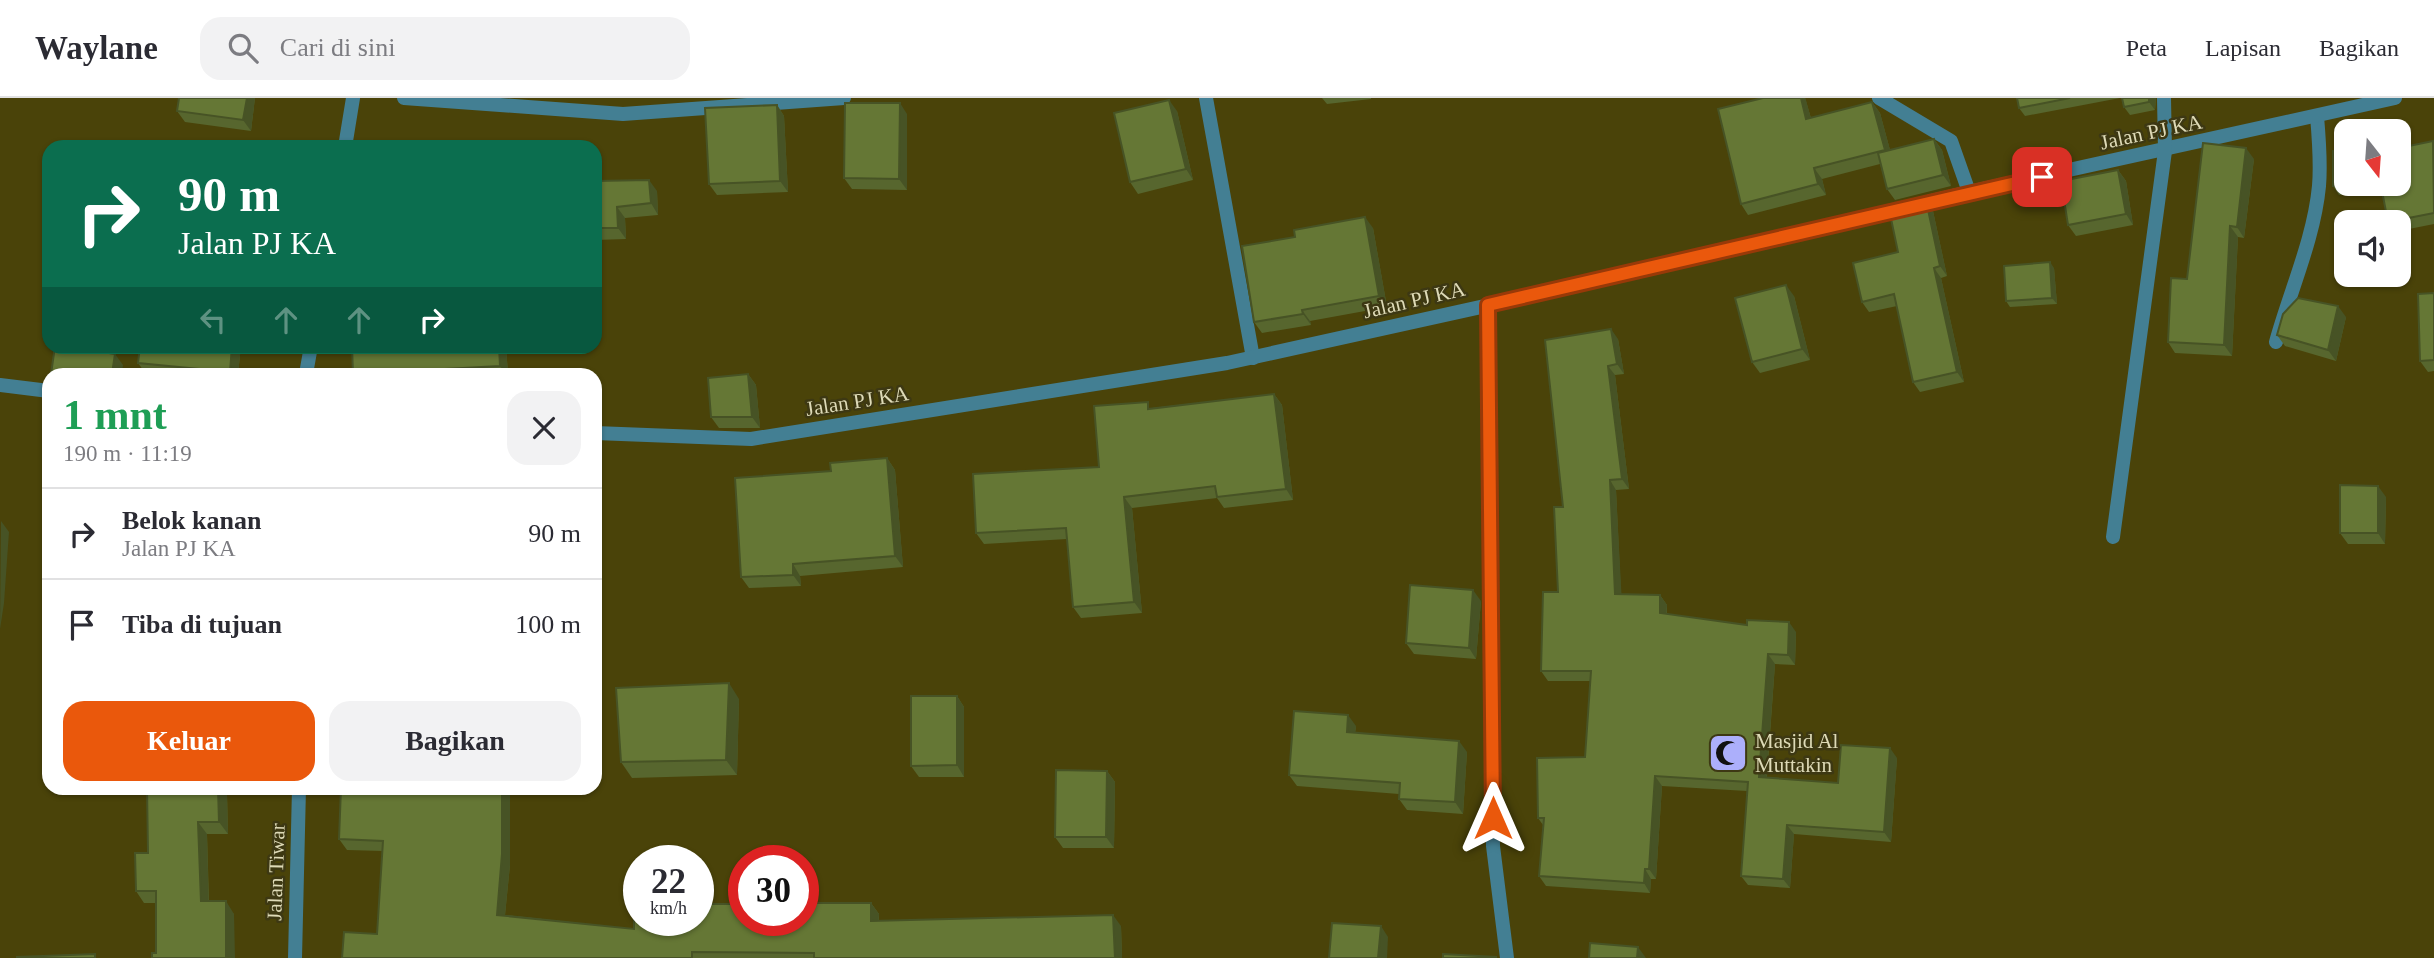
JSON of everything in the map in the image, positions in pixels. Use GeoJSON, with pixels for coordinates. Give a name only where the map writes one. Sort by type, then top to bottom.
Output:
{"type":"FeatureCollection","features":[{"type":"Feature","properties":{"kind":"street"},"geometry":{"type":"LineString","coordinates":[[346,140],[353,98]]}},
{"type":"Feature","properties":{"kind":"street"},"geometry":{"type":"LineString","coordinates":[[404,98],[614,114],[844,98]]}},
{"type":"Feature","properties":{"kind":"street"},"geometry":{"type":"LineString","coordinates":[[1206,98],[1253,358]]}},
{"type":"Feature","properties":{"kind":"street"},"geometry":{"type":"LineString","coordinates":[[1879,98],[1951,141],[1969,192]]}},
{"type":"Feature","properties":{"kind":"street"},"geometry":{"type":"LineString","coordinates":[[2113,537],[2165,151],[2164,98]]}},
{"type":"Feature","properties":{"kind":"street","name":"Jalan PJ KA"},"geometry":{"type":"LineString","coordinates":[[602,433],[751,439],[1253,358],[1969,192],[2165,151],[2395,98]]}},
{"type":"Feature","properties":{"kind":"street"},"geometry":{"type":"LineString","coordinates":[[2276,342],[2289,293],[2304,254],[2319,188],[2317,116]]}},
{"type":"Feature","properties":{"kind":"street"},"geometry":{"type":"LineString","coordinates":[[1488,305],[1493,846],[1507,958]]}},
{"type":"Feature","properties":{"kind":"street"},"geometry":{"type":"LineString","coordinates":[[0,385],[42,390]]}},
{"type":"Feature","properties":{"kind":"street","name":"Jalan Tiwar"},"geometry":{"type":"LineString","coordinates":[[295,958],[299,795]]}},
{"type":"Feature","properties":{"kind":"building"},"geometry":{"type":"Polygon","coordinates":[[[179,98],[247,98],[243,120],[177,111],[179,98]]]}},
{"type":"Feature","properties":{"kind":"building"},"geometry":{"type":"Polygon","coordinates":[[[1763,98],[1801,98],[1806,119],[1872,102],[1885,150],[1814,168],[1818,184],[1741,204],[1718,109],[1763,98]]]}},
{"type":"Feature","properties":{"kind":"building"},"geometry":{"type":"Polygon","coordinates":[[[2017,98],[2070,98],[2019,108],[2017,98]]]}},
{"type":"Feature","properties":{"kind":"building"},"geometry":{"type":"Polygon","coordinates":[[[2122,98],[2149,98],[2149,102],[2124,107],[2122,98]]]}},
{"type":"Feature","properties":{"kind":"building"},"geometry":{"type":"Polygon","coordinates":[[[1169,100],[1186,169],[1130,182],[1114,113],[1169,100]]]}},
{"type":"Feature","properties":{"kind":"building"},"geometry":{"type":"Polygon","coordinates":[[[845,103],[900,103],[899,179],[844,178],[845,103]]]}},
{"type":"Feature","properties":{"kind":"building"},"geometry":{"type":"Polygon","coordinates":[[[777,105],[780,181],[709,184],[705,108],[777,105]]]}},
{"type":"Feature","properties":{"kind":"building"},"geometry":{"type":"Polygon","coordinates":[[[1934,139],[1943,175],[1887,189],[1878,153],[1934,139]]]}},
{"type":"Feature","properties":{"kind":"building"},"geometry":{"type":"Polygon","coordinates":[[[2433,141],[2434,213],[2411,218],[2411,210],[2386,210],[2383,196],[2412,196],[2412,145],[2433,141]]]}},
{"type":"Feature","properties":{"kind":"building"},"geometry":{"type":"Polygon","coordinates":[[[2203,143],[2246,148],[2237,227],[2230,226],[2224,345],[2168,342],[2171,278],[2187,279],[2203,143]]]}},
{"type":"Feature","properties":{"kind":"building"},"geometry":{"type":"Polygon","coordinates":[[[2334,151],[2334,186],[2333,186],[2334,151]]]}},
{"type":"Feature","properties":{"kind":"building"},"geometry":{"type":"Polygon","coordinates":[[[2118,170],[2126,214],[2068,225],[2061,181],[2118,170]]]}},
{"type":"Feature","properties":{"kind":"building"},"geometry":{"type":"Polygon","coordinates":[[[649,180],[651,203],[617,207],[618,228],[602,228],[602,181],[649,180]]]}},
{"type":"Feature","properties":{"kind":"building"},"geometry":{"type":"Polygon","coordinates":[[[1926,200],[1940,266],[1934,268],[1957,372],[1913,382],[1894,294],[1862,302],[1853,263],[1898,252],[1890,214],[1893,213],[1892,208],[1926,200]]]}},
{"type":"Feature","properties":{"kind":"building"},"geometry":{"type":"Polygon","coordinates":[[[1365,217],[1379,296],[1302,310],[1303,314],[1254,322],[1242,246],[1295,237],[1294,230],[1365,217]]]}},
{"type":"Feature","properties":{"kind":"building"},"geometry":{"type":"Polygon","coordinates":[[[2050,262],[2052,298],[2006,301],[2004,266],[2050,262]]]}},
{"type":"Feature","properties":{"kind":"building"},"geometry":{"type":"Polygon","coordinates":[[[1786,285],[1802,349],[1752,362],[1735,298],[1786,285]]]}},
{"type":"Feature","properties":{"kind":"building"},"geometry":{"type":"Polygon","coordinates":[[[2434,293],[2434,360],[2420,361],[2418,294],[2434,293]]]}},
{"type":"Feature","properties":{"kind":"building"},"geometry":{"type":"Polygon","coordinates":[[[2298,298],[2338,306],[2328,350],[2277,335],[2283,314],[2298,298]]]}},
{"type":"Feature","properties":{"kind":"building"},"geometry":{"type":"Polygon","coordinates":[[[1611,329],[1617,364],[1608,366],[1622,479],[1610,480],[1615,594],[1660,595],[1660,613],[1747,625],[1747,620],[1789,622],[1788,655],[1768,654],[1759,777],[1838,783],[1841,745],[1890,748],[1884,832],[1787,825],[1783,879],[1741,876],[1748,782],[1655,776],[1649,869],[1645,869],[1644,883],[1539,876],[1544,818],[1538,818],[1537,758],[1585,757],[1591,671],[1541,671],[1543,592],[1558,592],[1554,507],[1563,507],[1545,340],[1611,329]]]}},
{"type":"Feature","properties":{"kind":"building"},"geometry":{"type":"Polygon","coordinates":[[[54,354],[115,354],[113,368],[52,368],[54,354]]]}},
{"type":"Feature","properties":{"kind":"building"},"geometry":{"type":"Polygon","coordinates":[[[139,354],[231,354],[230,368],[189,368],[138,363],[139,354]]]}},
{"type":"Feature","properties":{"kind":"building"},"geometry":{"type":"Polygon","coordinates":[[[352,354],[499,354],[500,366],[353,368],[352,354]]]}},
{"type":"Feature","properties":{"kind":"building"},"geometry":{"type":"Polygon","coordinates":[[[748,374],[752,417],[711,417],[708,378],[748,374]]]}},
{"type":"Feature","properties":{"kind":"building"},"geometry":{"type":"Polygon","coordinates":[[[1274,394],[1286,489],[1217,497],[1215,486],[1124,497],[1134,602],[1073,607],[1066,528],[976,533],[973,474],[1099,467],[1094,406],[1148,402],[1148,409],[1274,394]]]}},
{"type":"Feature","properties":{"kind":"building"},"geometry":{"type":"Polygon","coordinates":[[[887,458],[895,556],[793,564],[793,575],[741,577],[735,478],[831,471],[830,463],[887,458]]]}},
{"type":"Feature","properties":{"kind":"building"},"geometry":{"type":"Polygon","coordinates":[[[2340,485],[2378,486],[2378,533],[2340,533],[2340,485]]]}},
{"type":"Feature","properties":{"kind":"building"},"geometry":{"type":"Polygon","coordinates":[[[1410,585],[1473,590],[1469,648],[1406,643],[1410,585]]]}},
{"type":"Feature","properties":{"kind":"building"},"geometry":{"type":"Polygon","coordinates":[[[729,683],[726,760],[621,762],[616,688],[729,683]]]}},
{"type":"Feature","properties":{"kind":"building"},"geometry":{"type":"Polygon","coordinates":[[[911,696],[957,696],[957,765],[911,766],[911,696]]]}},
{"type":"Feature","properties":{"kind":"building"},"geometry":{"type":"Polygon","coordinates":[[[1294,711],[1348,715],[1347,732],[1459,741],[1455,802],[1399,799],[1400,783],[1289,775],[1294,711]]]}},
{"type":"Feature","properties":{"kind":"building"},"geometry":{"type":"Polygon","coordinates":[[[1056,770],[1107,771],[1106,837],[1055,837],[1056,770]]]}},
{"type":"Feature","properties":{"kind":"building"},"geometry":{"type":"Polygon","coordinates":[[[147,795],[218,795],[219,822],[198,822],[201,901],[226,901],[226,957],[232,958],[152,958],[152,953],[156,953],[156,891],[136,891],[135,853],[148,853],[147,795]]]}},
{"type":"Feature","properties":{"kind":"building"},"geometry":{"type":"Polygon","coordinates":[[[341,795],[502,795],[502,854],[497,915],[623,928],[623,936],[714,936],[714,904],[728,904],[728,936],[819,936],[819,903],[871,903],[871,921],[1113,915],[1115,958],[814,958],[814,953],[692,952],[692,958],[342,958],[344,932],[377,934],[383,841],[339,839],[341,795]]]}},
{"type":"Feature","properties":{"kind":"building"},"geometry":{"type":"Polygon","coordinates":[[[1332,923],[1381,926],[1378,958],[1329,958],[1332,923]]]}},
{"type":"Feature","properties":{"kind":"building"},"geometry":{"type":"Polygon","coordinates":[[[1590,943],[1638,947],[1637,958],[1589,958],[1590,943]]]}},
{"type":"Feature","properties":{"kind":"building"},"geometry":{"type":"Polygon","coordinates":[[[95,954],[95,958],[17,958],[17,957],[95,954]]]}},
{"type":"Feature","properties":{"kind":"building"},"geometry":{"type":"Polygon","coordinates":[[[1443,954],[1497,957],[1443,958],[1443,954]]]}},
{"type":"Feature","properties":{"kind":"place","name":"Masjid Al Muttakin"},"geometry":{"type":"Point","coordinates":[1728,753]}},
{"type":"Feature","properties":{"kind":"route"},"geometry":{"type":"LineString","coordinates":[[1493,818],[1488,305],[2042,177]]}}]}
